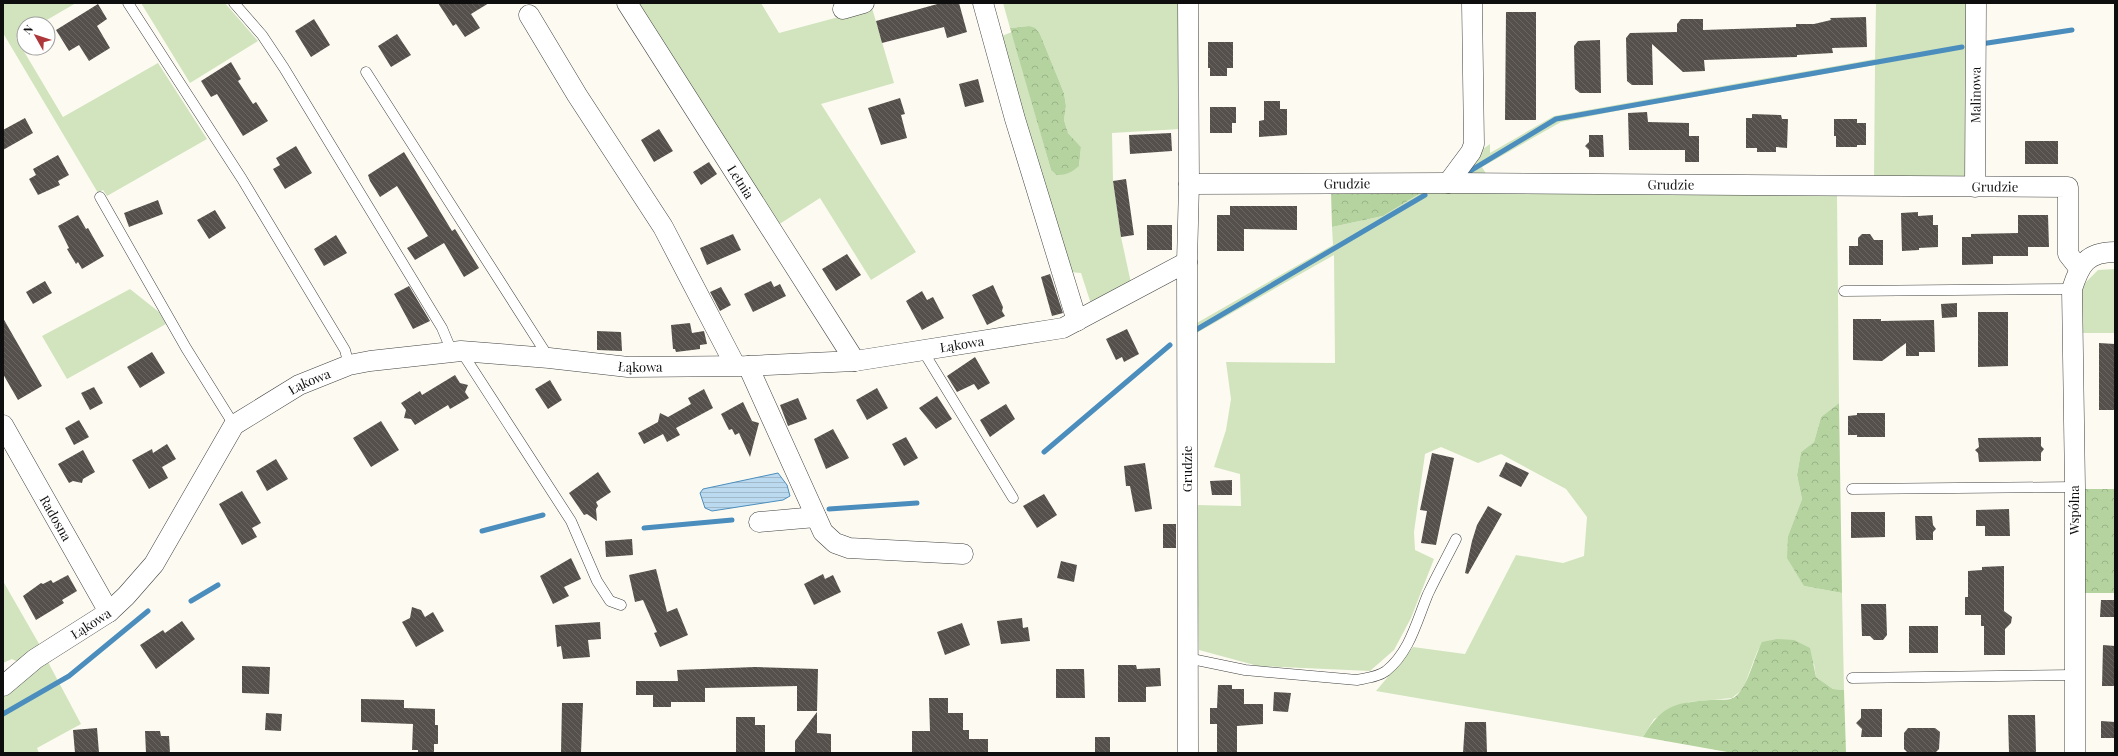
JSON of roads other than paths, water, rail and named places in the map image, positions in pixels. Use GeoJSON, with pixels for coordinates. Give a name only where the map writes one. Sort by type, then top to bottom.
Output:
{"type":"FeatureCollection","features":[{"type":"Feature","properties":{"kind":"street","name":"Letnia"},"geometry":{"type":"LineString","coordinates":[[627,3],[855,361]]}},
{"type":"Feature","properties":{"kind":"street"},"geometry":{"type":"LineString","coordinates":[[844,9],[864,3]]}},
{"type":"Feature","properties":{"kind":"street"},"geometry":{"type":"LineString","coordinates":[[983,3],[1015,119],[1077,321]]}},
{"type":"Feature","properties":{"kind":"street","name":"Grudzie"},"geometry":{"type":"LineString","coordinates":[[1188,3],[1188,753]]}},
{"type":"Feature","properties":{"kind":"street"},"geometry":{"type":"LineString","coordinates":[[1448,183],[1471,152],[1474,144],[1472,3]]}},
{"type":"Feature","properties":{"kind":"street","name":"Malinowa"},"geometry":{"type":"LineString","coordinates":[[1975,187],[1976,3]]}},
{"type":"Feature","properties":{"kind":"street"},"geometry":{"type":"LineString","coordinates":[[529,15],[577,95],[663,227],[742,366],[823,532],[835,543],[849,548],[963,554]]}},
{"type":"Feature","properties":{"kind":"street","name":"Grudzie"},"geometry":{"type":"LineString","coordinates":[[1189,184],[1448,183],[2068,187],[2068,254],[2079,268]]}},
{"type":"Feature","properties":{"kind":"street"},"geometry":{"type":"LineString","coordinates":[[2079,268],[2089,258],[2104,252],[2115,252]]}},
{"type":"Feature","properties":{"kind":"street","name":"Łąkowa"},"geometry":{"type":"LineString","coordinates":[[3,686],[35,659],[109,612],[126,596],[154,564],[234,425],[299,385],[349,365],[370,361],[457,351],[549,358],[628,367],[742,366],[855,361],[1048,332],[1063,328],[1187,262]]}},
{"type":"Feature","properties":{"kind":"street","name":"Wspólna"},"geometry":{"type":"LineString","coordinates":[[2075,753],[2075,487],[2072,289],[2079,268]]}},
{"type":"Feature","properties":{"kind":"street","name":"Radosna"},"geometry":{"type":"LineString","coordinates":[[3,424],[109,612]]}},
{"type":"Feature","properties":{"kind":"street"},"geometry":{"type":"LineString","coordinates":[[759,522],[816,517]]}},
{"type":"Feature","properties":{"kind":"lane"},"geometry":{"type":"LineString","coordinates":[[128,3],[242,179],[345,350],[349,365]]}},
{"type":"Feature","properties":{"kind":"lane"},"geometry":{"type":"LineString","coordinates":[[234,3],[262,35],[284,68],[442,328],[571,521],[597,581],[610,601],[621,606]]}},
{"type":"Feature","properties":{"kind":"lane"},"geometry":{"type":"LineString","coordinates":[[366,72],[549,358]]}},
{"type":"Feature","properties":{"kind":"lane"},"geometry":{"type":"LineString","coordinates":[[100,196],[186,348],[234,425]]}},
{"type":"Feature","properties":{"kind":"lane"},"geometry":{"type":"LineString","coordinates":[[1844,291],[2072,289]]}},
{"type":"Feature","properties":{"kind":"lane"},"geometry":{"type":"LineString","coordinates":[[923,351],[1013,498]]}},
{"type":"Feature","properties":{"kind":"lane"},"geometry":{"type":"LineString","coordinates":[[1852,489],[2075,487]]}},
{"type":"Feature","properties":{"kind":"lane"},"geometry":{"type":"LineString","coordinates":[[1187,658],[1245,670],[1357,680],[1385,672],[1397,660],[1414,630],[1428,594],[1456,539]]}},
{"type":"Feature","properties":{"kind":"lane"},"geometry":{"type":"LineString","coordinates":[[1852,678],[2074,675]]}},
{"type":"Feature","properties":{"kind":"water"},"geometry":{"type":"Polygon","coordinates":[[[778,473],[787,485],[790,496],[783,500],[712,511],[705,508],[700,493],[703,489],[778,473]]]}},
{"type":"Feature","properties":{"kind":"waterway"},"geometry":{"type":"LineString","coordinates":[[1981,44],[2072,30]]}},
{"type":"Feature","properties":{"kind":"waterway"},"geometry":{"type":"LineString","coordinates":[[1470,171],[1556,119],[1962,47]]}},
{"type":"Feature","properties":{"kind":"waterway"},"geometry":{"type":"LineString","coordinates":[[1194,331],[1425,195]]}},
{"type":"Feature","properties":{"kind":"waterway"},"geometry":{"type":"LineString","coordinates":[[1044,452],[1170,345]]}},
{"type":"Feature","properties":{"kind":"waterway"},"geometry":{"type":"LineString","coordinates":[[829,509],[917,503]]}},
{"type":"Feature","properties":{"kind":"waterway"},"geometry":{"type":"LineString","coordinates":[[482,531],[543,515]]}},
{"type":"Feature","properties":{"kind":"waterway"},"geometry":{"type":"LineString","coordinates":[[644,528],[732,520]]}},
{"type":"Feature","properties":{"kind":"waterway"},"geometry":{"type":"LineString","coordinates":[[191,601],[218,585]]}},
{"type":"Feature","properties":{"kind":"waterway"},"geometry":{"type":"LineString","coordinates":[[3,714],[69,676],[148,611]]}}]}
